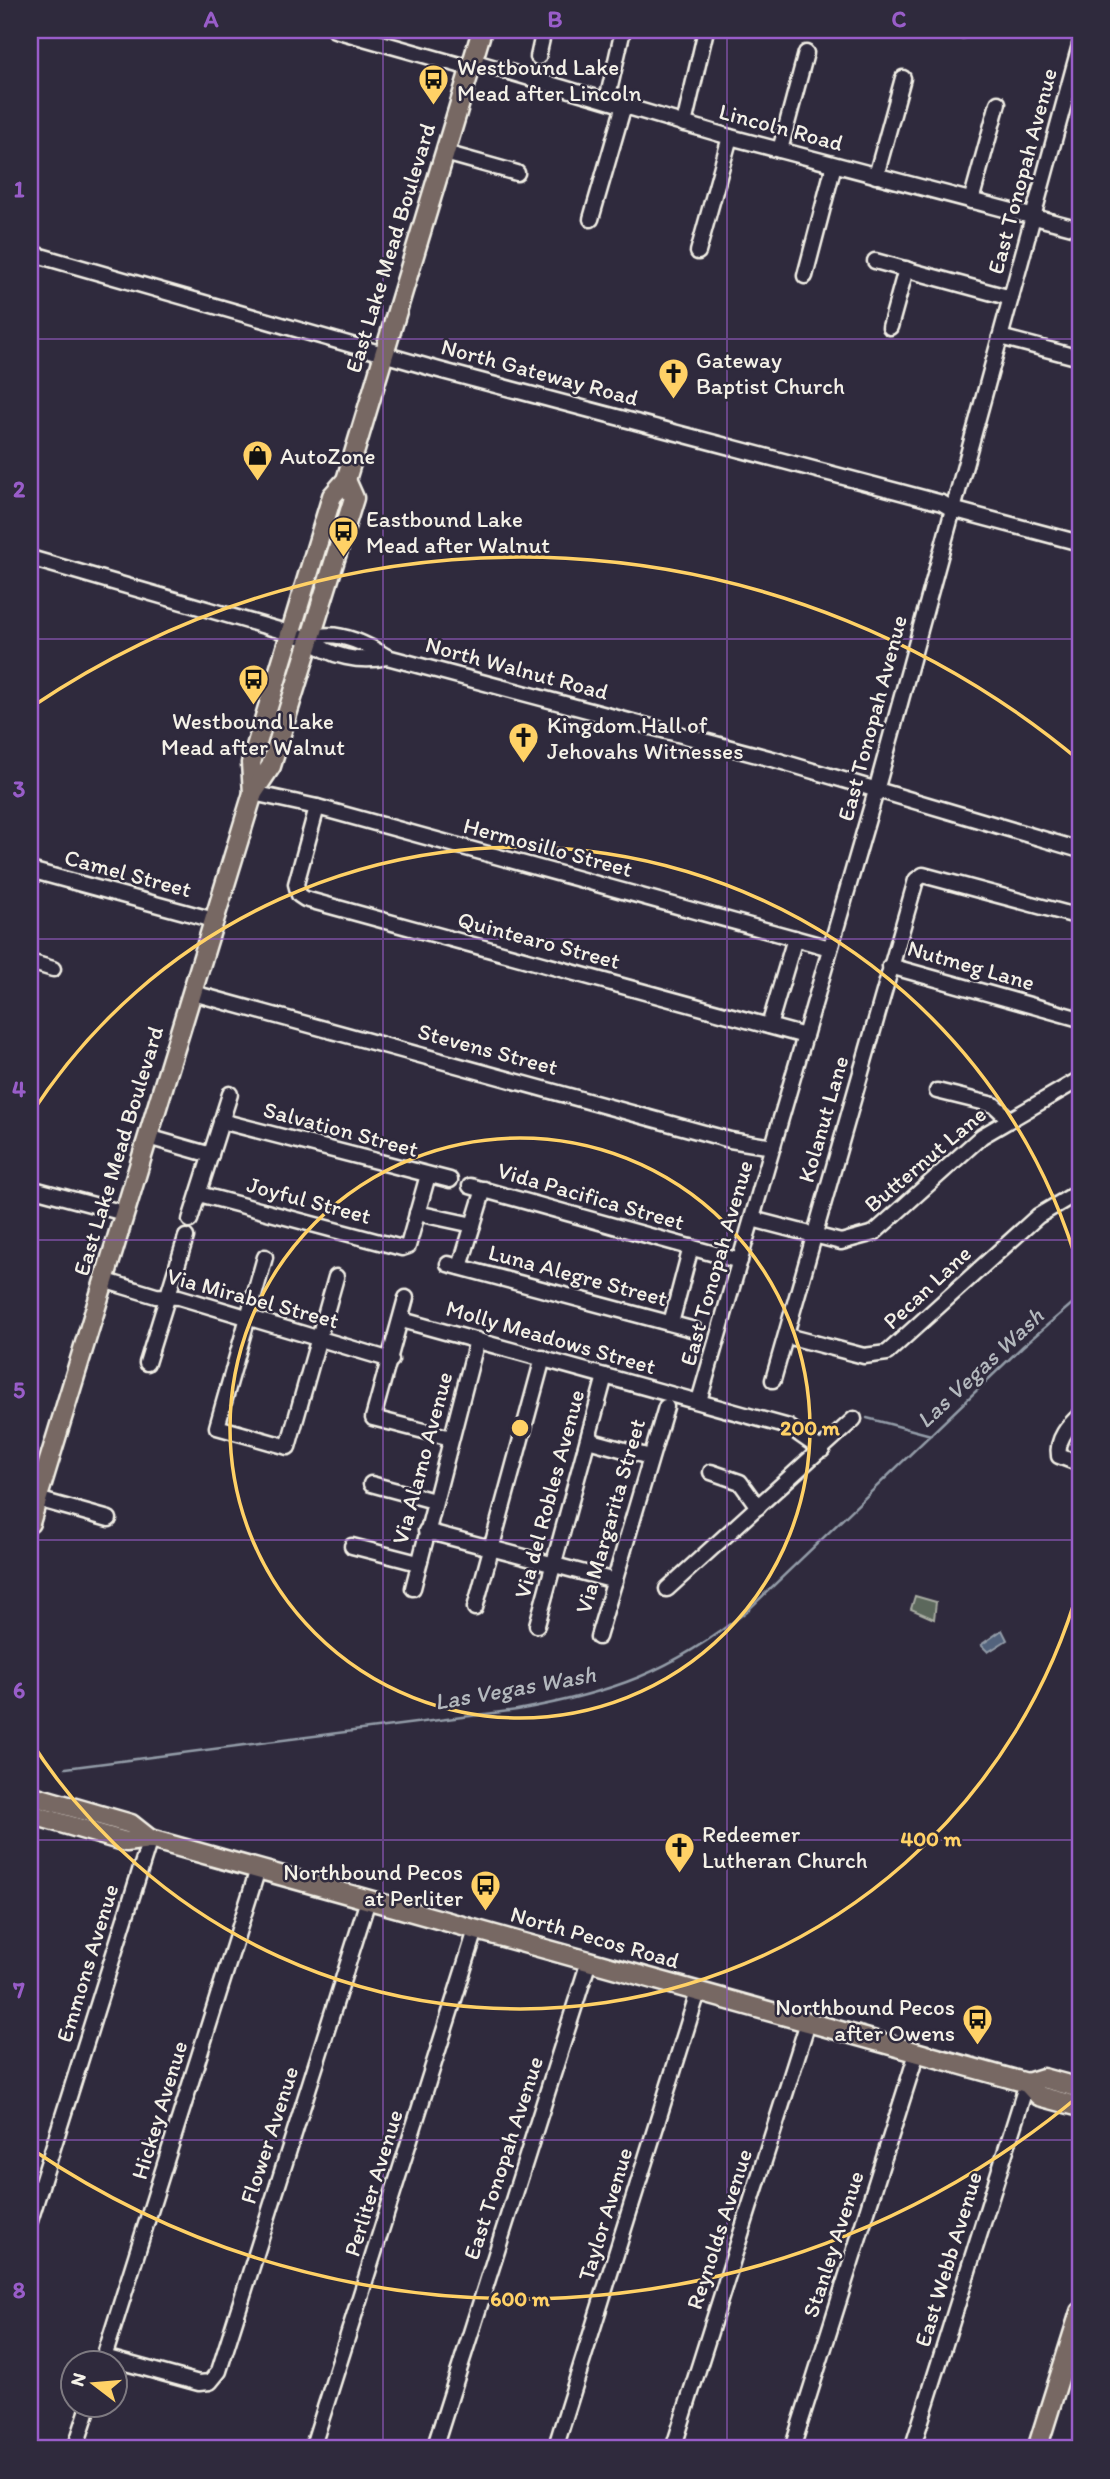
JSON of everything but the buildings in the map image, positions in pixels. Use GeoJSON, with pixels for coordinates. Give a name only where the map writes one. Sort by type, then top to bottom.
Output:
{"type":"FeatureCollection","features":[{"type":"Feature","properties":{"kind":"main road","name":"East Lake Mead Boulevard"},"geometry":{"type":"LineString","coordinates":[[253,793],[251,763],[332,496],[346,480],[482,30]]}},
{"type":"Feature","properties":{"kind":"main road","name":"East Lake Mead Boulevard"},"geometry":{"type":"LineString","coordinates":[[30,1523],[33,1498],[193,993],[253,793],[271,765],[354,498],[346,480]]}},
{"type":"Feature","properties":{"kind":"main road","name":"North Pecos Road"},"geometry":{"type":"LineString","coordinates":[[30,1795],[131,1825],[149,1839],[1027,2083],[1039,2096],[1080,2107]]}},
{"type":"Feature","properties":{"kind":"main road","name":"North Pecos Road"},"geometry":{"type":"LineString","coordinates":[[30,1814],[126,1842],[149,1839]]}},
{"type":"Feature","properties":{"kind":"main road","name":"North Pecos Road"},"geometry":{"type":"LineString","coordinates":[[1027,2083],[1043,2078],[1079,2088]]}},
{"type":"Feature","properties":{"kind":"main road"},"geometry":{"type":"LineString","coordinates":[[1037,2449],[1080,2312]]}},
{"type":"Feature","properties":{"kind":"street","name":"Lincoln Road"},"geometry":{"type":"LineString","coordinates":[[335,30],[607,100],[730,137],[1080,229]]}},
{"type":"Feature","properties":{"kind":"street"},"geometry":{"type":"LineString","coordinates":[[538,57],[544,30]]}},
{"type":"Feature","properties":{"kind":"street"},"geometry":{"type":"LineString","coordinates":[[607,100],[623,30]]}},
{"type":"Feature","properties":{"kind":"street"},"geometry":{"type":"LineString","coordinates":[[684,124],[706,30]]}},
{"type":"Feature","properties":{"kind":"street"},"geometry":{"type":"LineString","coordinates":[[950,30],[963,30]]}},
{"type":"Feature","properties":{"kind":"street","name":"East Tonopah Avenue"},"geometry":{"type":"LineString","coordinates":[[699,1401],[876,791],[1080,45]]}},
{"type":"Feature","properties":{"kind":"street"},"geometry":{"type":"LineString","coordinates":[[780,150],[806,53]]}},
{"type":"Feature","properties":{"kind":"street"},"geometry":{"type":"LineString","coordinates":[[876,176],[903,78]]}},
{"type":"Feature","properties":{"kind":"street"},"geometry":{"type":"LineString","coordinates":[[971,201],[998,103]]}},
{"type":"Feature","properties":{"kind":"street"},"geometry":{"type":"LineString","coordinates":[[591,219],[624,105]]}},
{"type":"Feature","properties":{"kind":"street"},"geometry":{"type":"LineString","coordinates":[[698,252],[730,137]]}},
{"type":"Feature","properties":{"kind":"street"},"geometry":{"type":"LineString","coordinates":[[445,153],[517,173]]}},
{"type":"Feature","properties":{"kind":"street"},"geometry":{"type":"LineString","coordinates":[[805,276],[834,164]]}},
{"type":"Feature","properties":{"kind":"street","name":"North Gateway Road"},"geometry":{"type":"LineString","coordinates":[[30,253],[800,468],[942,503],[952,509],[1080,543]]}},
{"type":"Feature","properties":{"kind":"street"},"geometry":{"type":"LineString","coordinates":[[875,261],[1010,298]]}},
{"type":"Feature","properties":{"kind":"street"},"geometry":{"type":"LineString","coordinates":[[890,327],[906,269]]}},
{"type":"Feature","properties":{"kind":"street"},"geometry":{"type":"LineString","coordinates":[[1000,337],[1080,358]]}},
{"type":"Feature","properties":{"kind":"street","name":"North Walnut Road"},"geometry":{"type":"LineString","coordinates":[[30,558],[290,634],[310,639],[330,634],[370,646],[387,657],[776,760],[1080,850]]}},
{"type":"Feature","properties":{"kind":"street","name":"Hermosillo Street"},"geometry":{"type":"LineString","coordinates":[[253,793],[317,807],[830,948]]}},
{"type":"Feature","properties":{"kind":"street","name":"Quintearo Street"},"geometry":{"type":"LineString","coordinates":[[317,807],[296,884],[299,895],[318,903],[805,1036]]}},
{"type":"Feature","properties":{"kind":"street","name":"Camel Street"},"geometry":{"type":"LineString","coordinates":[[30,870],[214,920]]}},
{"type":"Feature","properties":{"kind":"street","name":"Kolanut Lane"},"geometry":{"type":"LineString","coordinates":[[773,1380],[912,888],[923,875],[1080,917]]}},
{"type":"Feature","properties":{"kind":"street"},"geometry":{"type":"LineString","coordinates":[[769,1026],[795,939]]}},
{"type":"Feature","properties":{"kind":"street"},"geometry":{"type":"LineString","coordinates":[[30,962],[53,969]]}},
{"type":"Feature","properties":{"kind":"street","name":"Nutmeg Lane"},"geometry":{"type":"LineString","coordinates":[[890,966],[1080,1019]]}},
{"type":"Feature","properties":{"kind":"street","name":"Stevens Street"},"geometry":{"type":"LineString","coordinates":[[193,993],[730,1140],[773,1147]]}},
{"type":"Feature","properties":{"kind":"street","name":"Butternut Lane"},"geometry":{"type":"LineString","coordinates":[[752,1219],[841,1242],[874,1233],[947,1164],[1009,1119],[1080,1079]]}},
{"type":"Feature","properties":{"kind":"street"},"geometry":{"type":"LineString","coordinates":[[937,1091],[994,1105],[1009,1119]]}},
{"type":"Feature","properties":{"kind":"street"},"geometry":{"type":"LineString","coordinates":[[190,1220],[230,1094]]}},
{"type":"Feature","properties":{"kind":"street","name":"Salvation Street"},"geometry":{"type":"LineString","coordinates":[[221,1121],[450,1180]]}},
{"type":"Feature","properties":{"kind":"street"},"geometry":{"type":"LineString","coordinates":[[148,1137],[211,1155]]}},
{"type":"Feature","properties":{"kind":"street"},"geometry":{"type":"LineString","coordinates":[[428,1175],[417,1213],[473,1225]]}},
{"type":"Feature","properties":{"kind":"street"},"geometry":{"type":"LineString","coordinates":[[30,1188],[124,1213]]}},
{"type":"Feature","properties":{"kind":"street","name":"Vida Pacifica Street"},"geometry":{"type":"LineString","coordinates":[[473,1225],[477,1188],[740,1261]]}},
{"type":"Feature","properties":{"kind":"street","name":"Pecan Lane"},"geometry":{"type":"LineString","coordinates":[[787,1336],[864,1356],[887,1353],[1038,1216],[1080,1191]]}},
{"type":"Feature","properties":{"kind":"street","name":"Joyful Street"},"geometry":{"type":"LineString","coordinates":[[199,1194],[402,1248],[408,1246],[417,1213]]}},
{"type":"Feature","properties":{"kind":"street","name":"Luna Alegre Street"},"geometry":{"type":"LineString","coordinates":[[473,1225],[454,1265],[695,1331]]}},
{"type":"Feature","properties":{"kind":"street"},"geometry":{"type":"LineString","coordinates":[[147,1363],[186,1237]]}},
{"type":"Feature","properties":{"kind":"street"},"geometry":{"type":"LineString","coordinates":[[671,1323],[691,1247]]}},
{"type":"Feature","properties":{"kind":"street"},"geometry":{"type":"LineString","coordinates":[[265,1257],[217,1427],[288,1447],[335,1277]]}},
{"type":"Feature","properties":{"kind":"street","name":"Via Mirabel Street"},"geometry":{"type":"LineString","coordinates":[[103,1280],[167,1298],[179,1297],[391,1360]]}},
{"type":"Feature","properties":{"kind":"street"},"geometry":{"type":"LineString","coordinates":[[406,1298],[373,1418],[451,1438]]}},
{"type":"Feature","properties":{"kind":"street","name":"Molly Meadows Street"},"geometry":{"type":"LineString","coordinates":[[402,1320],[789,1427],[822,1450]]}},
{"type":"Feature","properties":{"kind":"street","name":"Via Alamo Avenue"},"geometry":{"type":"LineString","coordinates":[[413,1588],[477,1340]]}},
{"type":"Feature","properties":{"kind":"street"},"geometry":{"type":"LineString","coordinates":[[475,1608],[542,1359]]}},
{"type":"Feature","properties":{"kind":"street","name":"Via del Robles Avenue"},"geometry":{"type":"LineString","coordinates":[[537,1625],[605,1376]]}},
{"type":"Feature","properties":{"kind":"street","name":"Via Margarita Street"},"geometry":{"type":"LineString","coordinates":[[598,1637],[666,1407]]}},
{"type":"Feature","properties":{"kind":"street"},"geometry":{"type":"LineString","coordinates":[[1080,1415],[1063,1433],[1059,1455],[1080,1465]]}},
{"type":"Feature","properties":{"kind":"street"},"geometry":{"type":"LineString","coordinates":[[667,1589],[854,1419]]}},
{"type":"Feature","properties":{"kind":"street"},"geometry":{"type":"LineString","coordinates":[[588,1440],[650,1457]]}},
{"type":"Feature","properties":{"kind":"street"},"geometry":{"type":"LineString","coordinates":[[711,1472],[740,1482],[758,1507]]}},
{"type":"Feature","properties":{"kind":"street"},"geometry":{"type":"LineString","coordinates":[[371,1484],[434,1501]]}},
{"type":"Feature","properties":{"kind":"street"},"geometry":{"type":"LineString","coordinates":[[33,1498],[109,1519]]}},
{"type":"Feature","properties":{"kind":"street"},"geometry":{"type":"LineString","coordinates":[[426,1531],[615,1581]]}},
{"type":"Feature","properties":{"kind":"street"},"geometry":{"type":"LineString","coordinates":[[352,1546],[418,1563]]}},
{"type":"Feature","properties":{"kind":"street","name":"Emmons Avenue"},"geometry":{"type":"LineString","coordinates":[[30,2221],[149,1839]]}},
{"type":"Feature","properties":{"kind":"street","name":"Hickey Avenue"},"geometry":{"type":"LineString","coordinates":[[106,2350],[258,1869]]}},
{"type":"Feature","properties":{"kind":"street","name":"Flower Avenue"},"geometry":{"type":"LineString","coordinates":[[130,2367],[199,2384],[210,2382],[219,2371],[368,1900]]}},
{"type":"Feature","properties":{"kind":"street","name":"Perliter Avenue"},"geometry":{"type":"LineString","coordinates":[[312,2449],[476,1930]]}},
{"type":"Feature","properties":{"kind":"street","name":"East Tonopah Avenue"},"geometry":{"type":"LineString","coordinates":[[434,2449],[589,1961]]}},
{"type":"Feature","properties":{"kind":"street","name":"Taylor Avenue"},"geometry":{"type":"LineString","coordinates":[[555,2449],[698,1992]]}},
{"type":"Feature","properties":{"kind":"street","name":"Reynolds Avenue"},"geometry":{"type":"LineString","coordinates":[[673,2449],[808,2022]]}},
{"type":"Feature","properties":{"kind":"street","name":"Stanley Avenue"},"geometry":{"type":"LineString","coordinates":[[792,2449],[917,2053]]}},
{"type":"Feature","properties":{"kind":"street","name":"East Webb Avenue"},"geometry":{"type":"LineString","coordinates":[[912,2449],[1027,2083]]}},
{"type":"Feature","properties":{"kind":"street"},"geometry":{"type":"LineString","coordinates":[[75,2449],[84,2420]]}},
{"type":"Feature","properties":{"kind":"green space"},"geometry":{"type":"Polygon","coordinates":[[[915,1596],[936,1602],[934,1619],[911,1609],[915,1596]]]}},
{"type":"Feature","properties":{"kind":"water"},"geometry":{"type":"Polygon","coordinates":[[[1002,1630],[1007,1640],[988,1652],[981,1645],[1002,1630]]]}},
{"type":"Feature","properties":{"kind":"waterway","name":"Las Vegas Wash"},"geometry":{"type":"LineString","coordinates":[[66,1768],[517,1710],[582,1696],[666,1665],[747,1611],[1023,1346],[1080,1297]]}},
{"type":"Feature","properties":{"kind":"waterway"},"geometry":{"type":"LineString","coordinates":[[867,1418],[931,1435]]}},
{"type":"Feature","properties":{"kind":"place","name":"Westbound Lake Mead after Lincoln"},"geometry":{"type":"Point","coordinates":[434,107]}},
{"type":"Feature","properties":{"kind":"place","name":"Gateway Baptist Church"},"geometry":{"type":"Point","coordinates":[673,400]}},
{"type":"Feature","properties":{"kind":"place","name":"AutoZone"},"geometry":{"type":"Point","coordinates":[257,483]}},
{"type":"Feature","properties":{"kind":"place","name":"Eastbound Lake Mead after Walnut"},"geometry":{"type":"Point","coordinates":[343,559]}},
{"type":"Feature","properties":{"kind":"place","name":"Westbound Lake Mead after Walnut"},"geometry":{"type":"Point","coordinates":[253,707]}},
{"type":"Feature","properties":{"kind":"place","name":"Kingdom Hall of Jehovahs Witnesses"},"geometry":{"type":"Point","coordinates":[524,765]}},
{"type":"Feature","properties":{"kind":"place","name":"Redeemer Lutheran Church"},"geometry":{"type":"Point","coordinates":[679,1874]}},
{"type":"Feature","properties":{"kind":"place","name":"Northbound Pecos at Perliter"},"geometry":{"type":"Point","coordinates":[486,1912]}},
{"type":"Feature","properties":{"kind":"place","name":"Northbound Pecos after Owens"},"geometry":{"type":"Point","coordinates":[978,2047]}}]}
